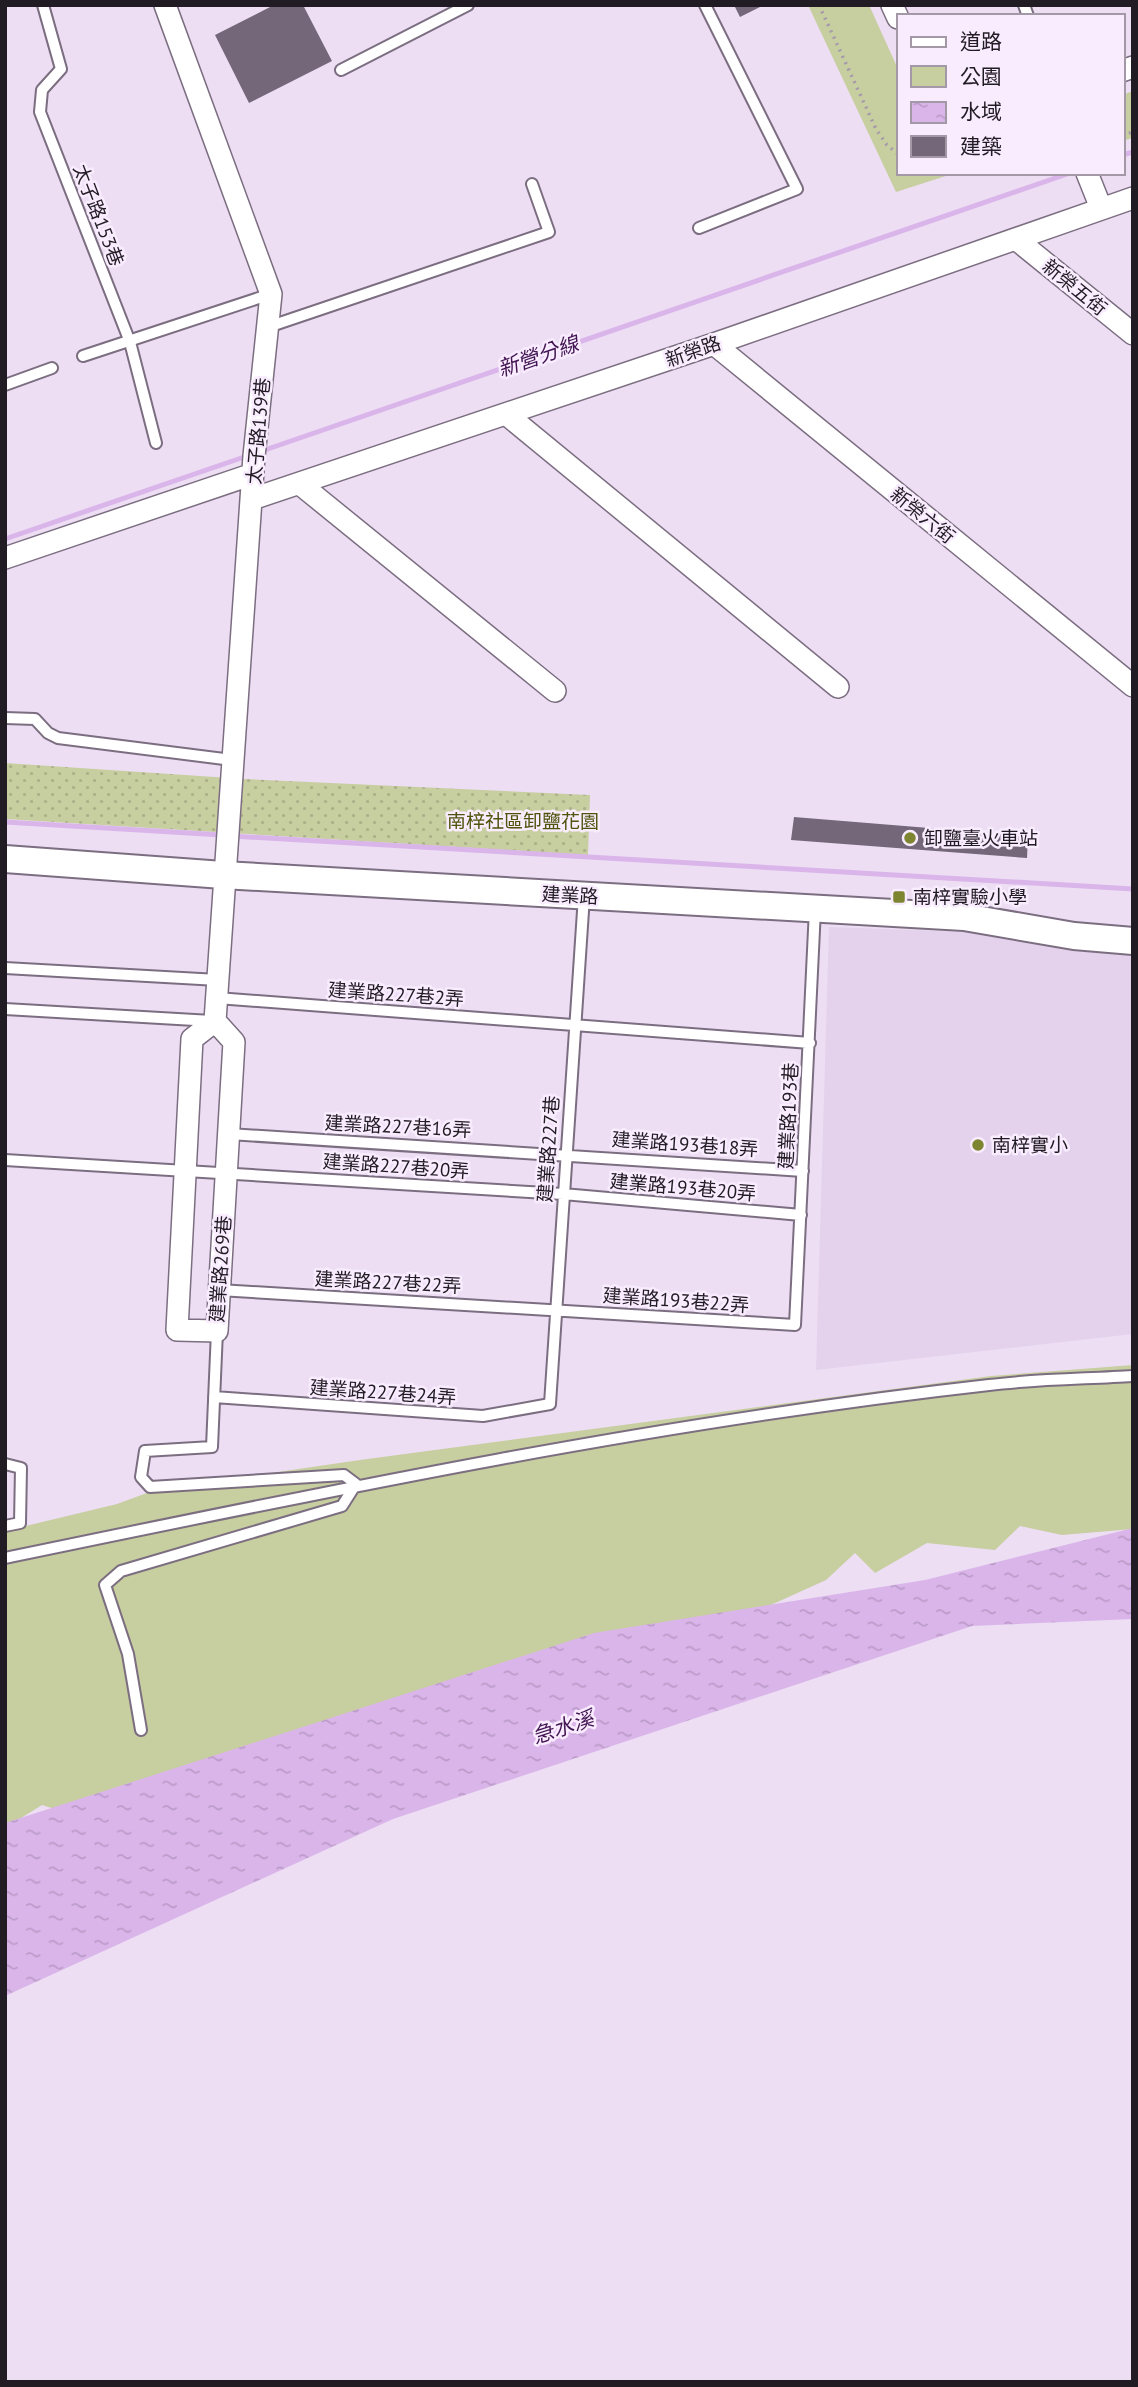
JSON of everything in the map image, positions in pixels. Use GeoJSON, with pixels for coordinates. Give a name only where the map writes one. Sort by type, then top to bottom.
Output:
{"type":"FeatureCollection","features":[{"type":"Feature","properties":{"kind":"street","name":"太子路139巷"},"geometry":{"type":"LineString","coordinates":[[165,5],[271,294],[253,465],[223,875]]}},
{"type":"Feature","properties":{"kind":"street"},"geometry":{"type":"LineString","coordinates":[[1088,175],[1101,208]]}},
{"type":"Feature","properties":{"kind":"street","name":"新榮路"},"geometry":{"type":"LineString","coordinates":[[252,499],[713,344],[1133,198]]}},
{"type":"Feature","properties":{"kind":"street","name":"新榮五街"},"geometry":{"type":"LineString","coordinates":[[1017,240],[1133,334]]}},
{"type":"Feature","properties":{"kind":"street","name":"新榮六街"},"geometry":{"type":"LineString","coordinates":[[713,344],[1133,686]]}},
{"type":"Feature","properties":{"kind":"street"},"geometry":{"type":"LineString","coordinates":[[506,414],[838,687]]}},
{"type":"Feature","properties":{"kind":"street"},"geometry":{"type":"LineString","coordinates":[[5,558],[253,465]]}},
{"type":"Feature","properties":{"kind":"street"},"geometry":{"type":"LineString","coordinates":[[300,484],[555,691]]}},
{"type":"Feature","properties":{"kind":"street","name":"建業路"},"geometry":{"type":"LineString","coordinates":[[5,859],[223,875],[964,917],[1074,936],[1133,940]]}},
{"type":"Feature","properties":{"kind":"street"},"geometry":{"type":"LineString","coordinates":[[215,1021],[223,875]]}},
{"type":"Feature","properties":{"kind":"street","name":"建業路269巷"},"geometry":{"type":"LineString","coordinates":[[215,1021],[234,1042],[229,1134],[217,1331],[177,1329],[192,1039],[215,1021]]}},
{"type":"Feature","properties":{"kind":"lane","name":"太子路153巷"},"geometry":{"type":"LineString","coordinates":[[43,5],[61,69],[42,90],[40,112],[130,342],[156,443]]}},
{"type":"Feature","properties":{"kind":"lane"},"geometry":{"type":"LineString","coordinates":[[341,70],[468,5]]}},
{"type":"Feature","properties":{"kind":"lane"},"geometry":{"type":"LineString","coordinates":[[699,228],[797,189],[705,5]]}},
{"type":"Feature","properties":{"kind":"lane"},"geometry":{"type":"LineString","coordinates":[[268,327],[548,232],[532,184]]}},
{"type":"Feature","properties":{"kind":"lane"},"geometry":{"type":"LineString","coordinates":[[83,356],[271,294]]}},
{"type":"Feature","properties":{"kind":"lane"},"geometry":{"type":"LineString","coordinates":[[5,385],[52,368]]}},
{"type":"Feature","properties":{"kind":"lane"},"geometry":{"type":"LineString","coordinates":[[5,718],[35,719],[58,738],[232,760]]}},
{"type":"Feature","properties":{"kind":"lane","name":"建業路227巷"},"geometry":{"type":"LineString","coordinates":[[550,1404],[573,1026],[584,896]]}},
{"type":"Feature","properties":{"kind":"lane","name":"建業路193巷"},"geometry":{"type":"LineString","coordinates":[[795,1325],[815,909]]}},
{"type":"Feature","properties":{"kind":"lane","name":"建業路227巷2弄"},"geometry":{"type":"LineString","coordinates":[[5,968],[573,1026],[810,1043]]}},
{"type":"Feature","properties":{"kind":"lane"},"geometry":{"type":"LineString","coordinates":[[5,1009],[215,1021]]}},
{"type":"Feature","properties":{"kind":"lane","name":"建業路227巷16弄"},"geometry":{"type":"LineString","coordinates":[[229,1134],[565,1153]]}},
{"type":"Feature","properties":{"kind":"lane","name":"建業路193巷18弄"},"geometry":{"type":"LineString","coordinates":[[565,1153],[803,1171]]}},
{"type":"Feature","properties":{"kind":"lane","name":"建業路227巷20弄"},"geometry":{"type":"LineString","coordinates":[[5,1160],[563,1194]]}},
{"type":"Feature","properties":{"kind":"lane","name":"建業路193巷20弄"},"geometry":{"type":"LineString","coordinates":[[563,1194],[801,1214]]}},
{"type":"Feature","properties":{"kind":"lane","name":"建業路227巷22弄"},"geometry":{"type":"LineString","coordinates":[[219,1290],[555,1310]]}},
{"type":"Feature","properties":{"kind":"lane","name":"建業路193巷22弄"},"geometry":{"type":"LineString","coordinates":[[555,1310],[795,1325]]}},
{"type":"Feature","properties":{"kind":"lane"},"geometry":{"type":"LineString","coordinates":[[217,1331],[212,1447],[145,1451],[141,1477],[150,1487],[344,1475],[356,1484]]}},
{"type":"Feature","properties":{"kind":"lane"},"geometry":{"type":"LineString","coordinates":[[5,1558],[356,1484],[660,1429],[992,1384],[1133,1376]]}},
{"type":"Feature","properties":{"kind":"lane","name":"建業路227巷24弄"},"geometry":{"type":"LineString","coordinates":[[214,1397],[483,1416],[550,1404]]}},
{"type":"Feature","properties":{"kind":"lane"},"geometry":{"type":"LineString","coordinates":[[5,1464],[21,1468],[22,1511],[20,1523],[5,1526]]}},
{"type":"Feature","properties":{"kind":"lane"},"geometry":{"type":"LineString","coordinates":[[141,1730],[128,1654],[105,1585],[121,1571],[342,1506],[356,1484]]}},
{"type":"Feature","properties":{"kind":"path"},"geometry":{"type":"LineString","coordinates":[[819,5],[876,129],[887,145],[897,153]]}},
{"type":"Feature","properties":{"kind":"shaded area","name":"南梓實小"},"geometry":{"type":"Polygon","coordinates":[[[829,927],[967,932],[1133,955],[1133,1334],[816,1370],[829,927]]]}},
{"type":"Feature","properties":{"kind":"green space"},"geometry":{"type":"Polygon","coordinates":[[[808,5],[869,5],[897,67],[897,175],[949,175],[896,192],[808,5]]]}},
{"type":"Feature","properties":{"kind":"green space"},"geometry":{"type":"Polygon","coordinates":[[[1133,91],[1133,138],[1124,140],[1124,94],[1133,91]]]}},
{"type":"Feature","properties":{"kind":"green space","name":"南梓社區卸鹽花園"},"geometry":{"type":"Polygon","coordinates":[[[5,763],[245,779],[590,795],[588,855],[5,819],[5,763]]]}},
{"type":"Feature","properties":{"kind":"green space"},"geometry":{"type":"Polygon","coordinates":[[[1133,1365],[1133,1529],[1062,1535],[1020,1526],[995,1550],[927,1543],[875,1573],[855,1553],[826,1580],[631,1668],[105,1825],[42,1805],[5,1828],[5,1531],[117,1504],[155,1490],[991,1376],[1133,1365]]]}},
{"type":"Feature","properties":{"kind":"water","name":"急水溪"},"geometry":{"type":"Polygon","coordinates":[[[1133,1528],[1133,1619],[972,1626],[393,1819],[5,1996],[5,1823],[594,1633],[925,1580],[1133,1528]]]}},
{"type":"Feature","properties":{"kind":"building"},"geometry":{"type":"Polygon","coordinates":[[[274,5],[303,5],[332,61],[249,103],[215,35],[274,5]]]}},
{"type":"Feature","properties":{"kind":"building"},"geometry":{"type":"Polygon","coordinates":[[[734,5],[764,5],[740,17],[734,5]]]}},
{"type":"Feature","properties":{"kind":"building","name":"卸鹽臺火車站"},"geometry":{"type":"Polygon","coordinates":[[[794,817],[1028,836],[1027,858],[791,840],[794,817]]]}},
{"type":"Feature","properties":{"kind":"waterway","name":"新營分線"},"geometry":{"type":"LineString","coordinates":[[1124,154],[1133,152]]}},
{"type":"Feature","properties":{"kind":"waterway","name":"新營分線"},"geometry":{"type":"LineString","coordinates":[[259,452],[1064,175]]}},
{"type":"Feature","properties":{"kind":"waterway","name":"新營分線"},"geometry":{"type":"LineString","coordinates":[[5,539],[250,455]]}},
{"type":"Feature","properties":{"kind":"waterway"},"geometry":{"type":"LineString","coordinates":[[5,822],[222,835]]}},
{"type":"Feature","properties":{"kind":"waterway"},"geometry":{"type":"LineString","coordinates":[[232,836],[1133,889]]}},
{"type":"Feature","properties":{"kind":"place","name":"卸鹽臺火車站"},"geometry":{"type":"Point","coordinates":[910,838]}},
{"type":"Feature","properties":{"kind":"place","name":"南梓實驗小學"},"geometry":{"type":"Point","coordinates":[899,897]}},
{"type":"Feature","properties":{"kind":"place","name":"南梓實小"},"geometry":{"type":"Point","coordinates":[978,1145]}}]}
